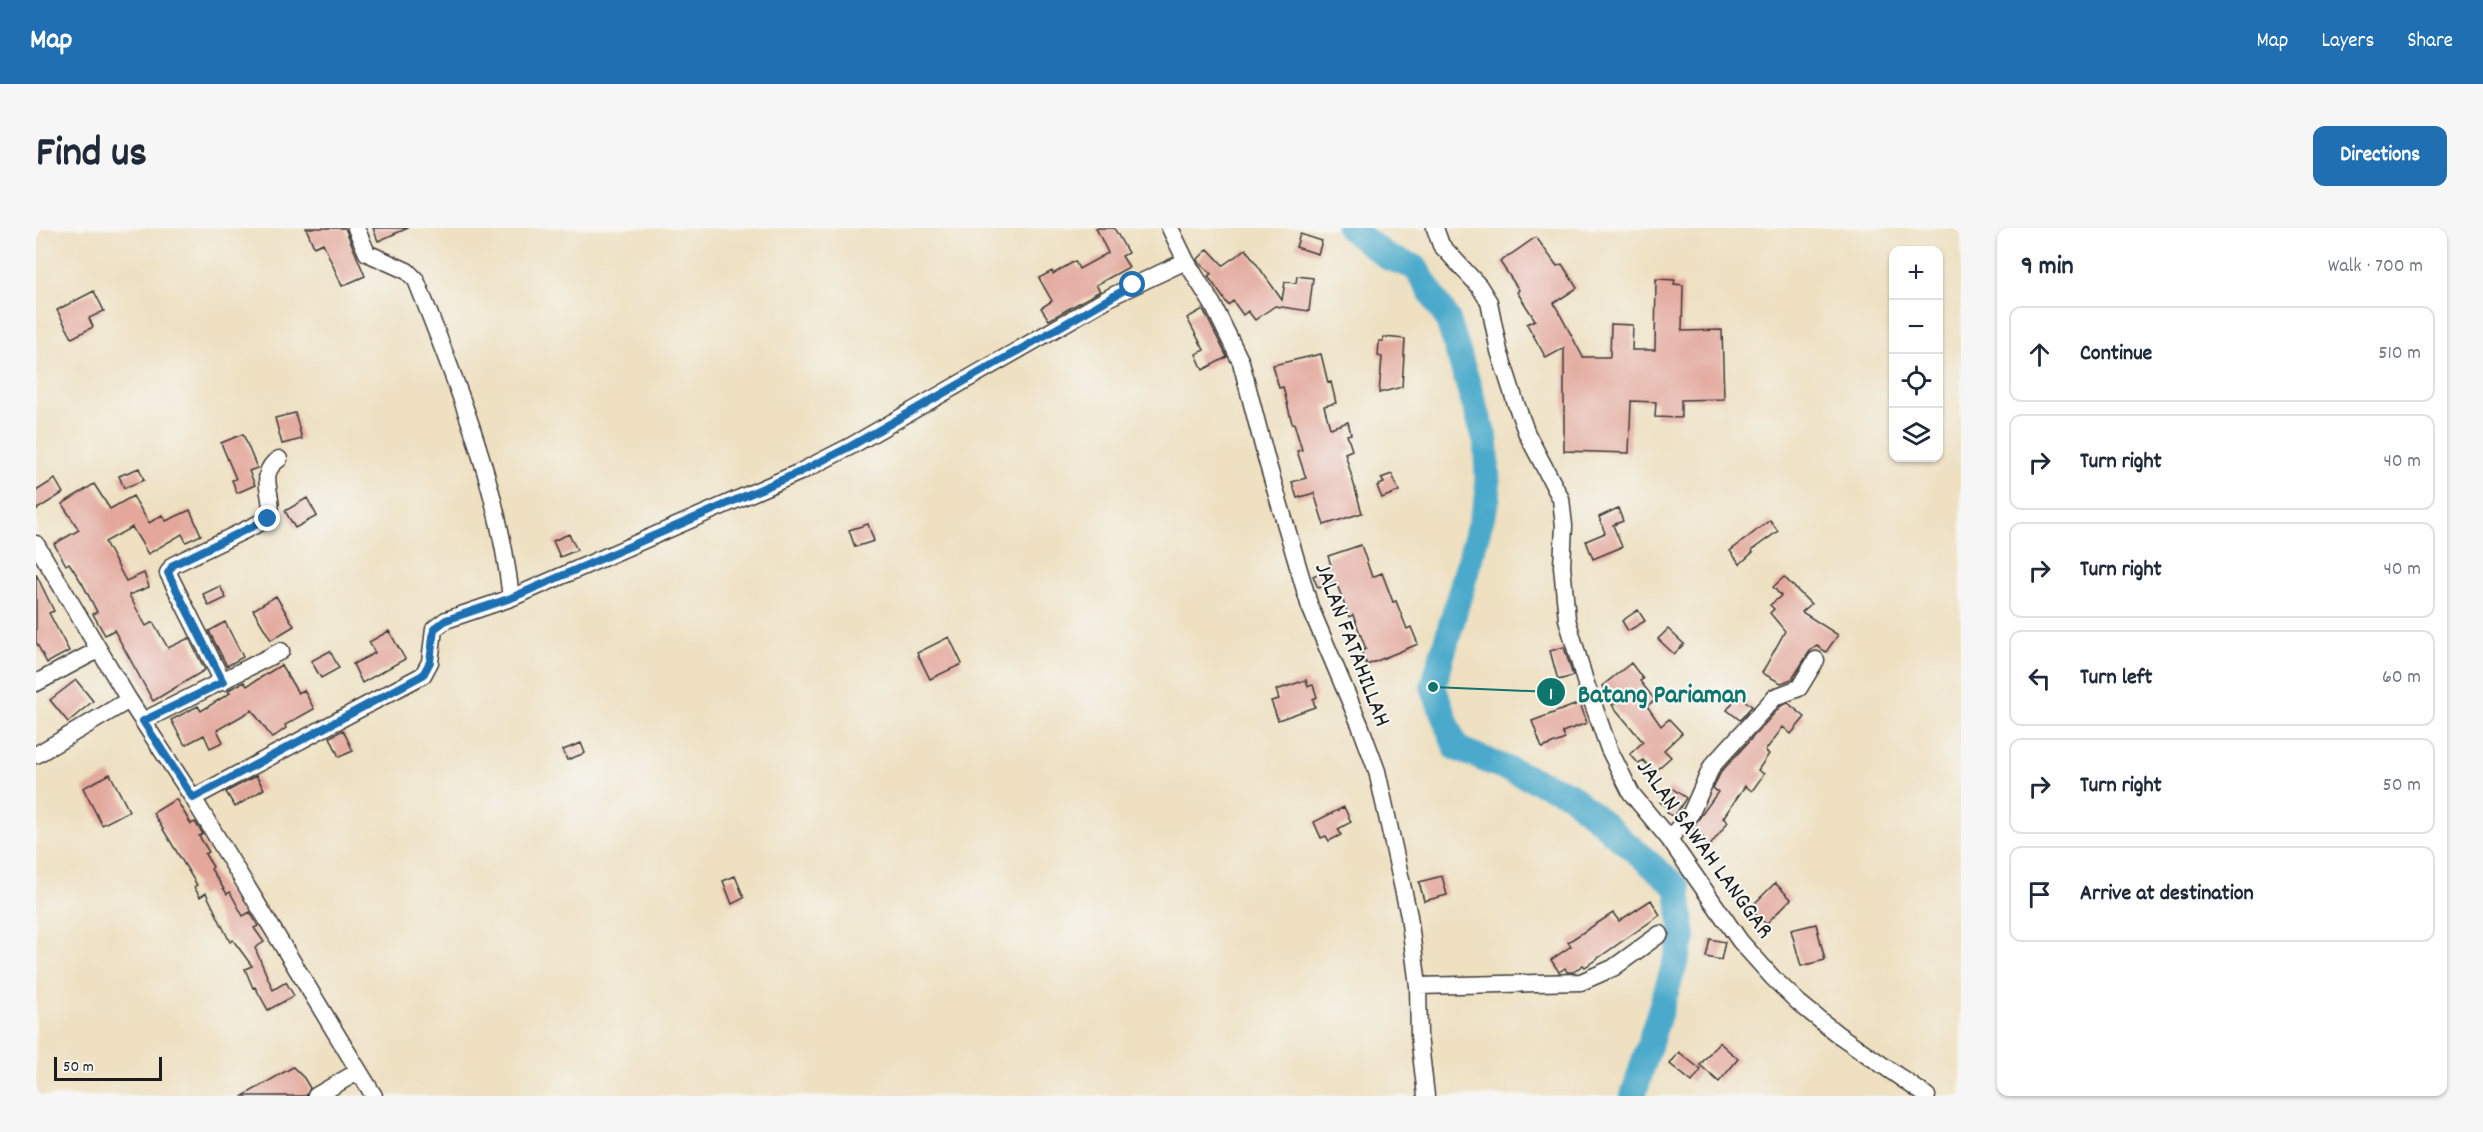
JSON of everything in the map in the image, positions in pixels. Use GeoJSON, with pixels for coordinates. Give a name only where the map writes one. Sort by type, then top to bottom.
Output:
{"type":"FeatureCollection","features":[{"type":"Feature","properties":{"kind":"street"},"geometry":{"type":"LineString","coordinates":[[356,228],[367,253],[407,271],[416,280],[464,400],[478,443],[508,568],[511,598]]}},
{"type":"Feature","properties":{"kind":"street","name":"JALAN FATAHILLAH"},"geometry":{"type":"LineString","coordinates":[[1170,228],[1186,261],[1213,304],[1242,362],[1268,465],[1310,607],[1377,771],[1409,916],[1418,986],[1419,1036],[1426,1096]]}},
{"type":"Feature","properties":{"kind":"street","name":"JALAN SAWAH LANGGAR"},"geometry":{"type":"LineString","coordinates":[[1435,228],[1441,245],[1479,286],[1489,302],[1499,351],[1527,434],[1561,499],[1567,619],[1585,681],[1609,748],[1631,793],[1670,839],[1740,941],[1773,978],[1836,1033],[1927,1096]]}},
{"type":"Feature","properties":{"kind":"street"},"geometry":{"type":"LineString","coordinates":[[193,798],[423,675],[430,662],[432,635],[437,626],[446,620],[511,598],[800,472],[851,446],[1107,299],[1186,261]]}},
{"type":"Feature","properties":{"kind":"street"},"geometry":{"type":"LineString","coordinates":[[223,682],[168,573],[173,565],[268,519],[270,514],[268,468],[279,459]]}},
{"type":"Feature","properties":{"kind":"street"},"geometry":{"type":"LineString","coordinates":[[36,544],[98,650],[193,798],[374,1096]]}},
{"type":"Feature","properties":{"kind":"street"},"geometry":{"type":"LineString","coordinates":[[36,683],[98,650]]}},
{"type":"Feature","properties":{"kind":"street"},"geometry":{"type":"LineString","coordinates":[[143,721],[281,651]]}},
{"type":"Feature","properties":{"kind":"street"},"geometry":{"type":"LineString","coordinates":[[1670,839],[1691,813],[1712,766],[1775,697],[1799,688],[1816,660]]}},
{"type":"Feature","properties":{"kind":"street"},"geometry":{"type":"LineString","coordinates":[[36,755],[129,700]]}},
{"type":"Feature","properties":{"kind":"street"},"geometry":{"type":"LineString","coordinates":[[1418,986],[1581,982],[1613,968],[1660,934]]}},
{"type":"Feature","properties":{"kind":"street"},"geometry":{"type":"LineString","coordinates":[[316,1096],[359,1071]]}},
{"type":"Feature","properties":{"kind":"building"},"geometry":{"type":"Polygon","coordinates":[[[306,228],[345,228],[365,276],[342,286],[323,243],[314,247],[306,228]]]}},
{"type":"Feature","properties":{"kind":"building"},"geometry":{"type":"Polygon","coordinates":[[[373,228],[408,228],[378,241],[373,228]]]}},
{"type":"Feature","properties":{"kind":"building"},"geometry":{"type":"Polygon","coordinates":[[[1096,228],[1114,228],[1128,253],[1122,256],[1129,267],[1096,285],[1100,291],[1049,320],[1041,308],[1052,301],[1039,278],[1052,271],[1053,274],[1075,261],[1079,269],[1108,253],[1096,228]]]}},
{"type":"Feature","properties":{"kind":"building"},"geometry":{"type":"Polygon","coordinates":[[[1300,234],[1322,241],[1318,254],[1296,247],[1300,234]]]}},
{"type":"Feature","properties":{"kind":"building"},"geometry":{"type":"Polygon","coordinates":[[[1536,237],[1557,266],[1562,264],[1577,288],[1554,303],[1583,357],[1610,357],[1611,324],[1633,325],[1632,350],[1655,350],[1656,279],[1675,280],[1674,284],[1683,285],[1682,331],[1722,330],[1724,399],[1681,400],[1681,418],[1655,417],[1656,402],[1631,401],[1629,453],[1564,451],[1564,348],[1546,358],[1527,324],[1535,320],[1517,292],[1519,290],[1500,262],[1536,237]]]}},
{"type":"Feature","properties":{"kind":"building"},"geometry":{"type":"Polygon","coordinates":[[[1208,249],[1223,265],[1246,249],[1282,300],[1285,282],[1296,283],[1297,276],[1313,278],[1309,311],[1275,306],[1255,320],[1248,311],[1243,315],[1233,301],[1228,305],[1208,276],[1211,274],[1197,260],[1208,249]]]}},
{"type":"Feature","properties":{"kind":"building"},"geometry":{"type":"Polygon","coordinates":[[[94,291],[104,311],[89,318],[93,327],[72,338],[57,310],[94,291]]]}},
{"type":"Feature","properties":{"kind":"building"},"geometry":{"type":"Polygon","coordinates":[[[1203,309],[1227,357],[1203,370],[1196,354],[1204,350],[1187,318],[1203,309]]]}},
{"type":"Feature","properties":{"kind":"building"},"geometry":{"type":"Polygon","coordinates":[[[1383,337],[1405,339],[1402,387],[1379,393],[1382,357],[1378,356],[1379,341],[1383,341],[1383,337]]]}},
{"type":"Feature","properties":{"kind":"building"},"geometry":{"type":"Polygon","coordinates":[[[1321,354],[1336,403],[1324,406],[1330,428],[1348,422],[1351,434],[1347,435],[1352,450],[1345,453],[1362,513],[1324,525],[1314,493],[1297,498],[1292,482],[1306,478],[1297,451],[1302,450],[1283,387],[1279,388],[1273,365],[1321,354]]]}},
{"type":"Feature","properties":{"kind":"building"},"geometry":{"type":"Polygon","coordinates":[[[295,413],[302,439],[282,444],[275,418],[295,413]]]}},
{"type":"Feature","properties":{"kind":"building"},"geometry":{"type":"Polygon","coordinates":[[[243,434],[257,468],[249,471],[255,485],[237,493],[232,480],[236,479],[221,443],[243,434]]]}},
{"type":"Feature","properties":{"kind":"building"},"geometry":{"type":"Polygon","coordinates":[[[139,468],[144,480],[124,488],[119,476],[139,468]]]}},
{"type":"Feature","properties":{"kind":"building"},"geometry":{"type":"Polygon","coordinates":[[[1392,474],[1399,491],[1382,498],[1377,486],[1384,483],[1381,478],[1392,474]]]}},
{"type":"Feature","properties":{"kind":"building"},"geometry":{"type":"Polygon","coordinates":[[[55,479],[63,493],[36,510],[36,491],[55,479]]]}},
{"type":"Feature","properties":{"kind":"building"},"geometry":{"type":"Polygon","coordinates":[[[94,484],[110,509],[133,496],[149,523],[162,515],[166,521],[190,510],[201,535],[186,542],[182,534],[148,554],[132,527],[105,542],[126,581],[144,573],[149,587],[129,595],[146,626],[153,622],[168,648],[189,638],[205,670],[153,701],[114,630],[105,635],[93,614],[97,612],[82,583],[69,563],[66,565],[54,544],[79,530],[62,504],[94,484]]]}},
{"type":"Feature","properties":{"kind":"building"},"geometry":{"type":"Polygon","coordinates":[[[307,498],[317,516],[295,528],[285,511],[307,498]]]}},
{"type":"Feature","properties":{"kind":"building"},"geometry":{"type":"Polygon","coordinates":[[[1618,508],[1623,521],[1613,525],[1622,547],[1593,559],[1586,541],[1605,533],[1599,517],[1618,508]]]}},
{"type":"Feature","properties":{"kind":"building"},"geometry":{"type":"Polygon","coordinates":[[[1770,520],[1778,531],[1752,550],[1753,552],[1740,564],[1730,551],[1770,520]]]}},
{"type":"Feature","properties":{"kind":"building"},"geometry":{"type":"Polygon","coordinates":[[[868,524],[874,541],[855,547],[849,530],[868,524]]]}},
{"type":"Feature","properties":{"kind":"building"},"geometry":{"type":"Polygon","coordinates":[[[569,534],[577,550],[560,557],[553,541],[569,534]]]}},
{"type":"Feature","properties":{"kind":"building"},"geometry":{"type":"Polygon","coordinates":[[[1361,545],[1372,577],[1382,573],[1393,602],[1396,601],[1407,629],[1411,627],[1418,644],[1367,665],[1361,651],[1366,649],[1353,615],[1349,617],[1336,582],[1318,588],[1313,576],[1332,568],[1328,556],[1361,545]]]}},
{"type":"Feature","properties":{"kind":"building"},"geometry":{"type":"Polygon","coordinates":[[[36,574],[54,611],[49,613],[69,651],[47,663],[36,642],[36,574]]]}},
{"type":"Feature","properties":{"kind":"building"},"geometry":{"type":"Polygon","coordinates":[[[1784,577],[1811,604],[1802,612],[1838,635],[1826,652],[1817,646],[1810,651],[1792,679],[1781,683],[1762,673],[1785,631],[1770,613],[1774,609],[1770,605],[1781,596],[1773,587],[1784,577]]]}},
{"type":"Feature","properties":{"kind":"building"},"geometry":{"type":"Polygon","coordinates":[[[220,586],[226,598],[209,606],[203,594],[220,586]]]}},
{"type":"Feature","properties":{"kind":"building"},"geometry":{"type":"Polygon","coordinates":[[[276,596],[294,626],[271,640],[253,610],[276,596]]]}},
{"type":"Feature","properties":{"kind":"building"},"geometry":{"type":"Polygon","coordinates":[[[1638,610],[1645,621],[1628,631],[1622,621],[1638,610]]]}},
{"type":"Feature","properties":{"kind":"building"},"geometry":{"type":"Polygon","coordinates":[[[225,622],[243,657],[227,666],[209,631],[225,622]]]}},
{"type":"Feature","properties":{"kind":"building"},"geometry":{"type":"Polygon","coordinates":[[[1668,629],[1684,644],[1674,654],[1658,639],[1668,629]]]}},
{"type":"Feature","properties":{"kind":"building"},"geometry":{"type":"Polygon","coordinates":[[[389,631],[405,659],[362,683],[353,664],[375,653],[369,642],[389,631]]]}},
{"type":"Feature","properties":{"kind":"building"},"geometry":{"type":"Polygon","coordinates":[[[949,637],[962,664],[930,679],[917,653],[949,637]]]}},
{"type":"Feature","properties":{"kind":"building"},"geometry":{"type":"Polygon","coordinates":[[[1564,647],[1573,676],[1558,680],[1550,651],[1564,647]]]}},
{"type":"Feature","properties":{"kind":"building"},"geometry":{"type":"Polygon","coordinates":[[[330,651],[339,668],[321,678],[311,661],[330,651]]]}},
{"type":"Feature","properties":{"kind":"building"},"geometry":{"type":"Polygon","coordinates":[[[1631,663],[1643,679],[1640,681],[1655,700],[1647,706],[1661,726],[1669,719],[1682,733],[1664,750],[1671,757],[1654,772],[1643,760],[1639,764],[1630,754],[1643,742],[1612,705],[1615,703],[1602,686],[1631,663]]]}},
{"type":"Feature","properties":{"kind":"building"},"geometry":{"type":"Polygon","coordinates":[[[281,665],[298,693],[304,690],[314,709],[285,725],[286,728],[272,738],[252,710],[217,730],[223,742],[210,748],[204,735],[185,745],[171,720],[198,706],[201,711],[230,693],[228,691],[232,688],[244,682],[247,686],[281,665]]]}},
{"type":"Feature","properties":{"kind":"building"},"geometry":{"type":"Polygon","coordinates":[[[76,680],[93,701],[68,722],[50,700],[76,680]]]}},
{"type":"Feature","properties":{"kind":"building"},"geometry":{"type":"Polygon","coordinates":[[[1306,680],[1308,686],[1313,685],[1317,697],[1313,699],[1315,707],[1278,720],[1271,701],[1279,699],[1276,690],[1306,680]]]}},
{"type":"Feature","properties":{"kind":"building"},"geometry":{"type":"Polygon","coordinates":[[[1738,695],[1752,706],[1740,720],[1727,710],[1738,695]]]}},
{"type":"Feature","properties":{"kind":"building"},"geometry":{"type":"Polygon","coordinates":[[[1580,703],[1587,723],[1562,732],[1565,739],[1542,748],[1532,721],[1580,703]]]}},
{"type":"Feature","properties":{"kind":"building"},"geometry":{"type":"Polygon","coordinates":[[[1788,703],[1805,717],[1791,734],[1783,727],[1765,751],[1769,754],[1758,770],[1764,774],[1752,791],[1745,786],[1723,818],[1728,822],[1709,847],[1700,840],[1703,837],[1692,828],[1718,792],[1713,788],[1721,772],[1781,706],[1788,703]]]}},
{"type":"Feature","properties":{"kind":"building"},"geometry":{"type":"Polygon","coordinates":[[[343,730],[353,751],[339,757],[330,737],[343,730]]]}},
{"type":"Feature","properties":{"kind":"building"},"geometry":{"type":"Polygon","coordinates":[[[581,743],[585,753],[567,760],[563,750],[581,743]]]}},
{"type":"Feature","properties":{"kind":"building"},"geometry":{"type":"Polygon","coordinates":[[[110,774],[129,811],[102,825],[83,788],[110,774]]]}},
{"type":"Feature","properties":{"kind":"building"},"geometry":{"type":"Polygon","coordinates":[[[256,776],[264,789],[235,807],[226,792],[256,776]]]}},
{"type":"Feature","properties":{"kind":"building"},"geometry":{"type":"Polygon","coordinates":[[[1670,787],[1686,798],[1674,817],[1667,813],[1669,809],[1660,802],[1670,787]]]}},
{"type":"Feature","properties":{"kind":"building"},"geometry":{"type":"Polygon","coordinates":[[[176,799],[191,824],[195,822],[203,834],[199,836],[209,852],[205,854],[213,867],[211,869],[227,894],[230,892],[243,916],[250,912],[258,926],[254,928],[264,942],[255,948],[273,990],[286,982],[294,996],[268,1010],[255,987],[253,988],[245,969],[252,966],[233,940],[230,942],[206,893],[200,897],[194,887],[197,885],[153,813],[176,799]]]}},
{"type":"Feature","properties":{"kind":"building"},"geometry":{"type":"Polygon","coordinates":[[[1344,807],[1351,822],[1338,829],[1341,835],[1329,841],[1326,836],[1321,838],[1314,822],[1344,807]]]}},
{"type":"Feature","properties":{"kind":"building"},"geometry":{"type":"Polygon","coordinates":[[[735,876],[744,898],[732,904],[723,881],[735,876]]]}},
{"type":"Feature","properties":{"kind":"building"},"geometry":{"type":"Polygon","coordinates":[[[1442,876],[1447,895],[1424,901],[1419,882],[1442,876]]]}},
{"type":"Feature","properties":{"kind":"building"},"geometry":{"type":"Polygon","coordinates":[[[1775,883],[1791,899],[1766,924],[1750,908],[1775,883]]]}},
{"type":"Feature","properties":{"kind":"building"},"geometry":{"type":"Polygon","coordinates":[[[1651,900],[1660,915],[1585,967],[1583,965],[1573,972],[1567,972],[1565,968],[1559,972],[1551,960],[1571,946],[1568,942],[1613,913],[1619,921],[1651,900]]]}},
{"type":"Feature","properties":{"kind":"building"},"geometry":{"type":"Polygon","coordinates":[[[1816,924],[1825,960],[1801,966],[1791,930],[1816,924]]]}},
{"type":"Feature","properties":{"kind":"building"},"geometry":{"type":"Polygon","coordinates":[[[1710,939],[1725,942],[1721,960],[1706,957],[1710,939]]]}},
{"type":"Feature","properties":{"kind":"building"},"geometry":{"type":"Polygon","coordinates":[[[1719,1042],[1738,1059],[1719,1082],[1700,1065],[1719,1042]]]}},
{"type":"Feature","properties":{"kind":"building"},"geometry":{"type":"Polygon","coordinates":[[[1679,1052],[1701,1070],[1692,1082],[1670,1064],[1679,1052]]]}},
{"type":"Feature","properties":{"kind":"building"},"geometry":{"type":"Polygon","coordinates":[[[293,1067],[310,1088],[306,1096],[243,1096],[293,1067]]]}},
{"type":"Feature","properties":{"kind":"waterway"},"geometry":{"type":"LineString","coordinates":[[1349,228],[1389,258],[1415,267],[1448,320],[1486,442],[1488,496],[1433,687],[1456,748],[1569,794],[1678,888],[1683,938],[1633,1096]]}},
{"type":"Feature","properties":{"kind":"place","name":"Batang Pariaman"},"geometry":{"type":"Point","coordinates":[1433,687]}},
{"type":"Feature","properties":{"kind":"route"},"geometry":{"type":"LineString","coordinates":[[268,519],[264,523],[169,568],[170,580],[223,682],[143,721],[193,798],[423,675],[430,662],[434,629],[446,620],[511,598],[800,472],[851,446],[894,419],[1133,285]]}}]}
